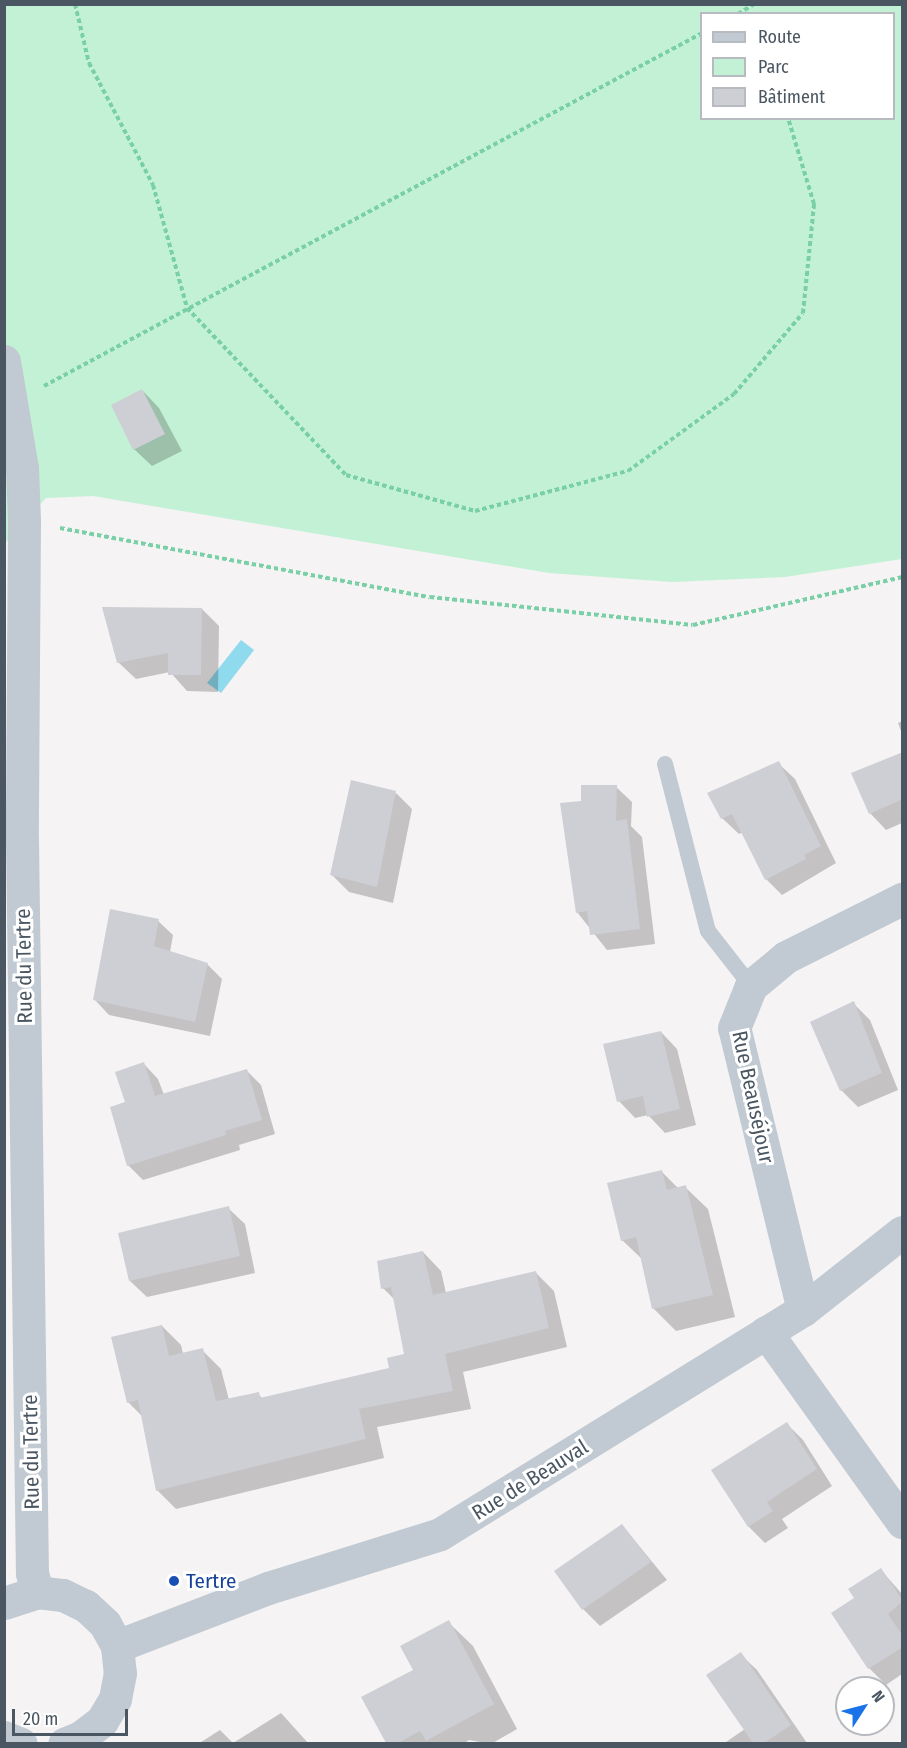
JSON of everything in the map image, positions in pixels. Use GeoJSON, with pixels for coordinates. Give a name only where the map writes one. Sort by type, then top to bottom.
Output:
{"type":"FeatureCollection","features":[{"type":"Feature","properties":{"kind":"street","name":"Rue du Tertre"},"geometry":{"type":"LineString","coordinates":[[4,361],[14,402],[24,521],[14,841],[35,1583]]}},
{"type":"Feature","properties":{"kind":"street","name":"Rue Beauséjour"},"geometry":{"type":"LineString","coordinates":[[803,1310],[734,1028],[751,986],[786,957],[903,899]]}},
{"type":"Feature","properties":{"kind":"street","name":"Rue de Beauval"},"geometry":{"type":"LineString","coordinates":[[117,1646],[268,1588],[440,1534],[803,1310],[903,1232]]}},
{"type":"Feature","properties":{"kind":"street"},"geometry":{"type":"LineString","coordinates":[[766,1332],[903,1522]]}},
{"type":"Feature","properties":{"kind":"street"},"geometry":{"type":"LineString","coordinates":[[4,1603],[35,1583],[86,1606],[105,1624],[117,1646],[120,1673],[115,1699],[102,1721],[81,1737],[64,1743]]}},
{"type":"Feature","properties":{"kind":"street"},"geometry":{"type":"LineString","coordinates":[[4,1737],[21,1743]]}},
{"type":"Feature","properties":{"kind":"lane"},"geometry":{"type":"LineString","coordinates":[[665,764],[708,932],[751,986]]}},
{"type":"Feature","properties":{"kind":"path"},"geometry":{"type":"LineString","coordinates":[[75,4],[88,63],[153,185],[187,308],[346,475],[475,511],[628,471],[734,394],[803,313],[814,204],[789,120]]}},
{"type":"Feature","properties":{"kind":"path"},"geometry":{"type":"LineString","coordinates":[[14,402],[700,34]]}},
{"type":"Feature","properties":{"kind":"path"},"geometry":{"type":"LineString","coordinates":[[24,521],[430,597],[693,625],[903,577]]}},
{"type":"Feature","properties":{"kind":"green space"},"geometry":{"type":"Polygon","coordinates":[[[5,5],[902,5],[902,559],[785,577],[672,582],[549,573],[93,496],[46,498],[5,543],[5,5]]]}},
{"type":"Feature","properties":{"kind":"water"},"geometry":{"type":"Polygon","coordinates":[[[241,640],[254,650],[221,693],[207,683],[241,640]]]}},
{"type":"Feature","properties":{"kind":"building"},"geometry":{"type":"Polygon","coordinates":[[[142,389],[165,434],[133,450],[111,405],[142,389]]]}},
{"type":"Feature","properties":{"kind":"building"},"geometry":{"type":"Polygon","coordinates":[[[102,607],[202,608],[201,675],[168,675],[168,653],[117,663],[102,607]]]}},
{"type":"Feature","properties":{"kind":"building"},"geometry":{"type":"Polygon","coordinates":[[[903,752],[903,799],[869,814],[851,773],[903,752]]]}},
{"type":"Feature","properties":{"kind":"building"},"geometry":{"type":"Polygon","coordinates":[[[779,761],[821,846],[804,855],[806,859],[765,880],[732,814],[721,819],[707,793],[779,761]]]}},
{"type":"Feature","properties":{"kind":"building"},"geometry":{"type":"Polygon","coordinates":[[[351,780],[396,791],[377,887],[330,875],[351,780]]]}},
{"type":"Feature","properties":{"kind":"building"},"geometry":{"type":"Polygon","coordinates":[[[581,785],[617,785],[616,821],[627,819],[640,929],[590,935],[587,911],[576,913],[560,803],[581,801],[581,785]]]}},
{"type":"Feature","properties":{"kind":"building"},"geometry":{"type":"Polygon","coordinates":[[[110,909],[159,919],[154,946],[208,963],[195,1022],[93,1000],[110,909]]]}},
{"type":"Feature","properties":{"kind":"building"},"geometry":{"type":"Polygon","coordinates":[[[854,1001],[882,1073],[840,1091],[810,1022],[854,1001]]]}},
{"type":"Feature","properties":{"kind":"building"},"geometry":{"type":"Polygon","coordinates":[[[661,1031],[680,1109],[647,1117],[643,1096],[617,1102],[603,1044],[661,1031]]]}},
{"type":"Feature","properties":{"kind":"building"},"geometry":{"type":"Polygon","coordinates":[[[144,1062],[155,1096],[247,1069],[262,1120],[225,1131],[226,1135],[127,1166],[110,1107],[125,1102],[115,1072],[144,1062]]]}},
{"type":"Feature","properties":{"kind":"building"},"geometry":{"type":"Polygon","coordinates":[[[662,1170],[667,1190],[686,1185],[713,1295],[652,1309],[636,1237],[621,1241],[607,1183],[662,1170]]]}},
{"type":"Feature","properties":{"kind":"building"},"geometry":{"type":"Polygon","coordinates":[[[229,1206],[240,1256],[129,1281],[118,1233],[229,1206]]]}},
{"type":"Feature","properties":{"kind":"building"},"geometry":{"type":"Polygon","coordinates":[[[423,1251],[433,1295],[536,1271],[549,1328],[445,1354],[453,1391],[359,1409],[366,1439],[156,1491],[138,1400],[127,1403],[111,1337],[162,1325],[169,1356],[203,1348],[216,1401],[259,1392],[260,1398],[389,1368],[387,1358],[404,1354],[391,1287],[381,1289],[377,1261],[423,1251]]]}},
{"type":"Feature","properties":{"kind":"building"},"geometry":{"type":"Polygon","coordinates":[[[787,1422],[817,1469],[767,1502],[773,1511],[748,1527],[711,1470],[787,1422]]]}},
{"type":"Feature","properties":{"kind":"building"},"geometry":{"type":"Polygon","coordinates":[[[622,1524],[651,1562],[582,1610],[554,1571],[622,1524]]]}},
{"type":"Feature","properties":{"kind":"building"},"geometry":{"type":"Polygon","coordinates":[[[881,1568],[903,1601],[888,1614],[903,1636],[903,1647],[868,1669],[831,1613],[854,1598],[848,1589],[881,1568]]]}},
{"type":"Feature","properties":{"kind":"building"},"geometry":{"type":"Polygon","coordinates":[[[449,1620],[494,1704],[426,1741],[420,1731],[398,1743],[386,1743],[361,1697],[413,1670],[400,1646],[449,1620]]]}},
{"type":"Feature","properties":{"kind":"building"},"geometry":{"type":"Polygon","coordinates":[[[741,1652],[791,1725],[764,1743],[753,1743],[706,1675],[741,1652]]]}},
{"type":"Feature","properties":{"kind":"place","name":"Tertre"},"geometry":{"type":"Point","coordinates":[174,1581]}}]}
